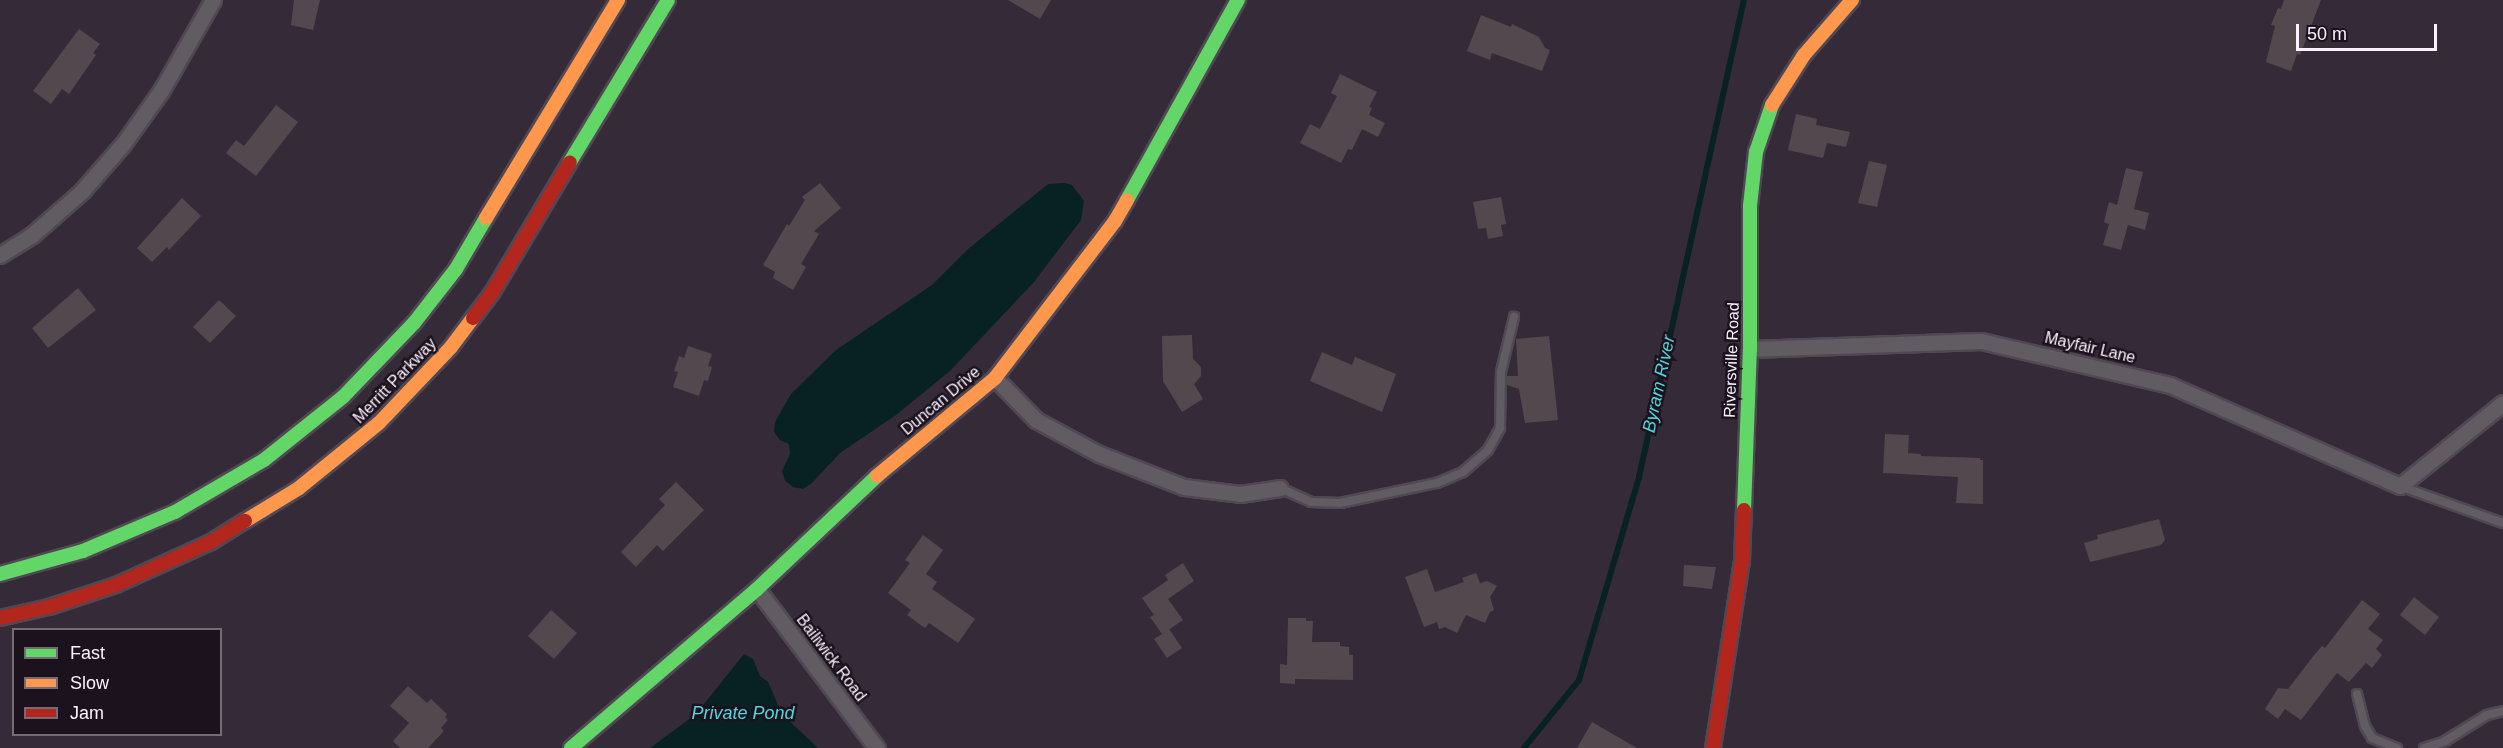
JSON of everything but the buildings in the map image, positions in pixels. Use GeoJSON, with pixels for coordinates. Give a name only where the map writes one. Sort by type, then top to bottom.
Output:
{"type":"FeatureCollection","features":[{"type":"Feature","properties":{"kind":"main road","name":"Merritt Parkway"},"geometry":{"type":"LineString","coordinates":[[0,574],[83,551],[176,512],[264,460],[343,397],[414,323],[456,269],[618,0]]}},
{"type":"Feature","properties":{"kind":"main road","name":"Merritt Parkway"},"geometry":{"type":"LineString","coordinates":[[0,618],[49,607],[116,585],[211,542],[299,488],[379,423],[451,347],[492,293],[668,0]]}},
{"type":"Feature","properties":{"kind":"main road","name":"Duncan Drive"},"geometry":{"type":"LineString","coordinates":[[571,748],[757,589],[881,472],[994,378],[1114,221],[1178,112],[1238,0]]}},
{"type":"Feature","properties":{"kind":"main road","name":"Riversville Road"},"geometry":{"type":"LineString","coordinates":[[1713,748],[1725,683],[1742,561],[1750,349],[1750,206],[1756,152],[1772,105],[1804,55],[1852,0]]}},
{"type":"Feature","properties":{"kind":"street"},"geometry":{"type":"LineString","coordinates":[[0,255],[32,235],[82,191],[123,144],[161,92],[213,0]]}},
{"type":"Feature","properties":{"kind":"street","name":"Mayfair Lane"},"geometry":{"type":"LineString","coordinates":[[1750,349],[1981,341],[2170,385],[2400,486]]}},
{"type":"Feature","properties":{"kind":"street"},"geometry":{"type":"LineString","coordinates":[[994,378],[1036,420],[1099,454],[1173,483],[1184,487],[1240,494],[1280,488]]}},
{"type":"Feature","properties":{"kind":"street"},"geometry":{"type":"LineString","coordinates":[[2400,486],[2503,403]]}},
{"type":"Feature","properties":{"kind":"street","name":"Bailiwick Road"},"geometry":{"type":"LineString","coordinates":[[757,589],[877,748]]}},
{"type":"Feature","properties":{"kind":"lane"},"geometry":{"type":"LineString","coordinates":[[1280,488],[1311,502],[1340,503],[1390,495],[1437,483],[1463,472],[1488,450],[1500,428],[1501,372],[1514,317]]}},
{"type":"Feature","properties":{"kind":"lane"},"geometry":{"type":"LineString","coordinates":[[2400,486],[2503,523]]}},
{"type":"Feature","properties":{"kind":"lane"},"geometry":{"type":"LineString","coordinates":[[2357,694],[2365,726],[2372,738],[2397,748]]}},
{"type":"Feature","properties":{"kind":"lane"},"geometry":{"type":"LineString","coordinates":[[2424,748],[2445,741],[2487,715],[2503,711]]}},
{"type":"Feature","properties":{"kind":"water"},"geometry":{"type":"Polygon","coordinates":[[[1048,184],[1072,185],[1084,201],[1081,220],[1034,282],[950,371],[896,415],[840,453],[812,483],[803,489],[793,487],[785,481],[782,471],[790,454],[789,444],[780,440],[774,432],[775,422],[791,394],[836,350],[932,285],[968,249],[1048,184]]]}},
{"type":"Feature","properties":{"kind":"water","name":"Private Pond"},"geometry":{"type":"Polygon","coordinates":[[[744,654],[753,659],[760,676],[768,682],[782,714],[818,748],[650,748],[696,714],[744,654]]]}},
{"type":"Feature","properties":{"kind":"waterway","name":"Byram River"},"geometry":{"type":"LineString","coordinates":[[1524,748],[1579,680],[1639,477],[1744,0]]}},
{"type":"Feature","properties":{"kind":"traffic: fast"},"geometry":{"type":"LineString","coordinates":[[570,162],[668,0]]}},
{"type":"Feature","properties":{"kind":"traffic: fast"},"geometry":{"type":"LineString","coordinates":[[1127,200],[1238,0]]}},
{"type":"Feature","properties":{"kind":"traffic: fast"},"geometry":{"type":"LineString","coordinates":[[1744,510],[1750,349],[1750,206],[1756,152],[1772,105]]}},
{"type":"Feature","properties":{"kind":"traffic: fast"},"geometry":{"type":"LineString","coordinates":[[0,574],[83,551],[175,512],[264,460],[343,397],[414,323],[456,269],[486,218]]}},
{"type":"Feature","properties":{"kind":"traffic: fast"},"geometry":{"type":"LineString","coordinates":[[571,748],[757,589],[877,476]]}},
{"type":"Feature","properties":{"kind":"traffic: slow"},"geometry":{"type":"LineString","coordinates":[[486,218],[618,0]]}},
{"type":"Feature","properties":{"kind":"traffic: slow"},"geometry":{"type":"LineString","coordinates":[[1772,105],[1804,55],[1852,0]]}},
{"type":"Feature","properties":{"kind":"traffic: slow"},"geometry":{"type":"LineString","coordinates":[[877,476],[995,378],[1115,221],[1127,200]]}},
{"type":"Feature","properties":{"kind":"traffic: slow"},"geometry":{"type":"LineString","coordinates":[[245,521],[299,488],[379,423],[451,347],[473,318]]}},
{"type":"Feature","properties":{"kind":"traffic: jam"},"geometry":{"type":"LineString","coordinates":[[473,318],[492,293],[570,162]]}},
{"type":"Feature","properties":{"kind":"traffic: jam"},"geometry":{"type":"LineString","coordinates":[[1713,748],[1742,561],[1744,510]]}},
{"type":"Feature","properties":{"kind":"traffic: jam"},"geometry":{"type":"LineString","coordinates":[[0,618],[49,607],[116,585],[211,542],[245,521]]}}]}
